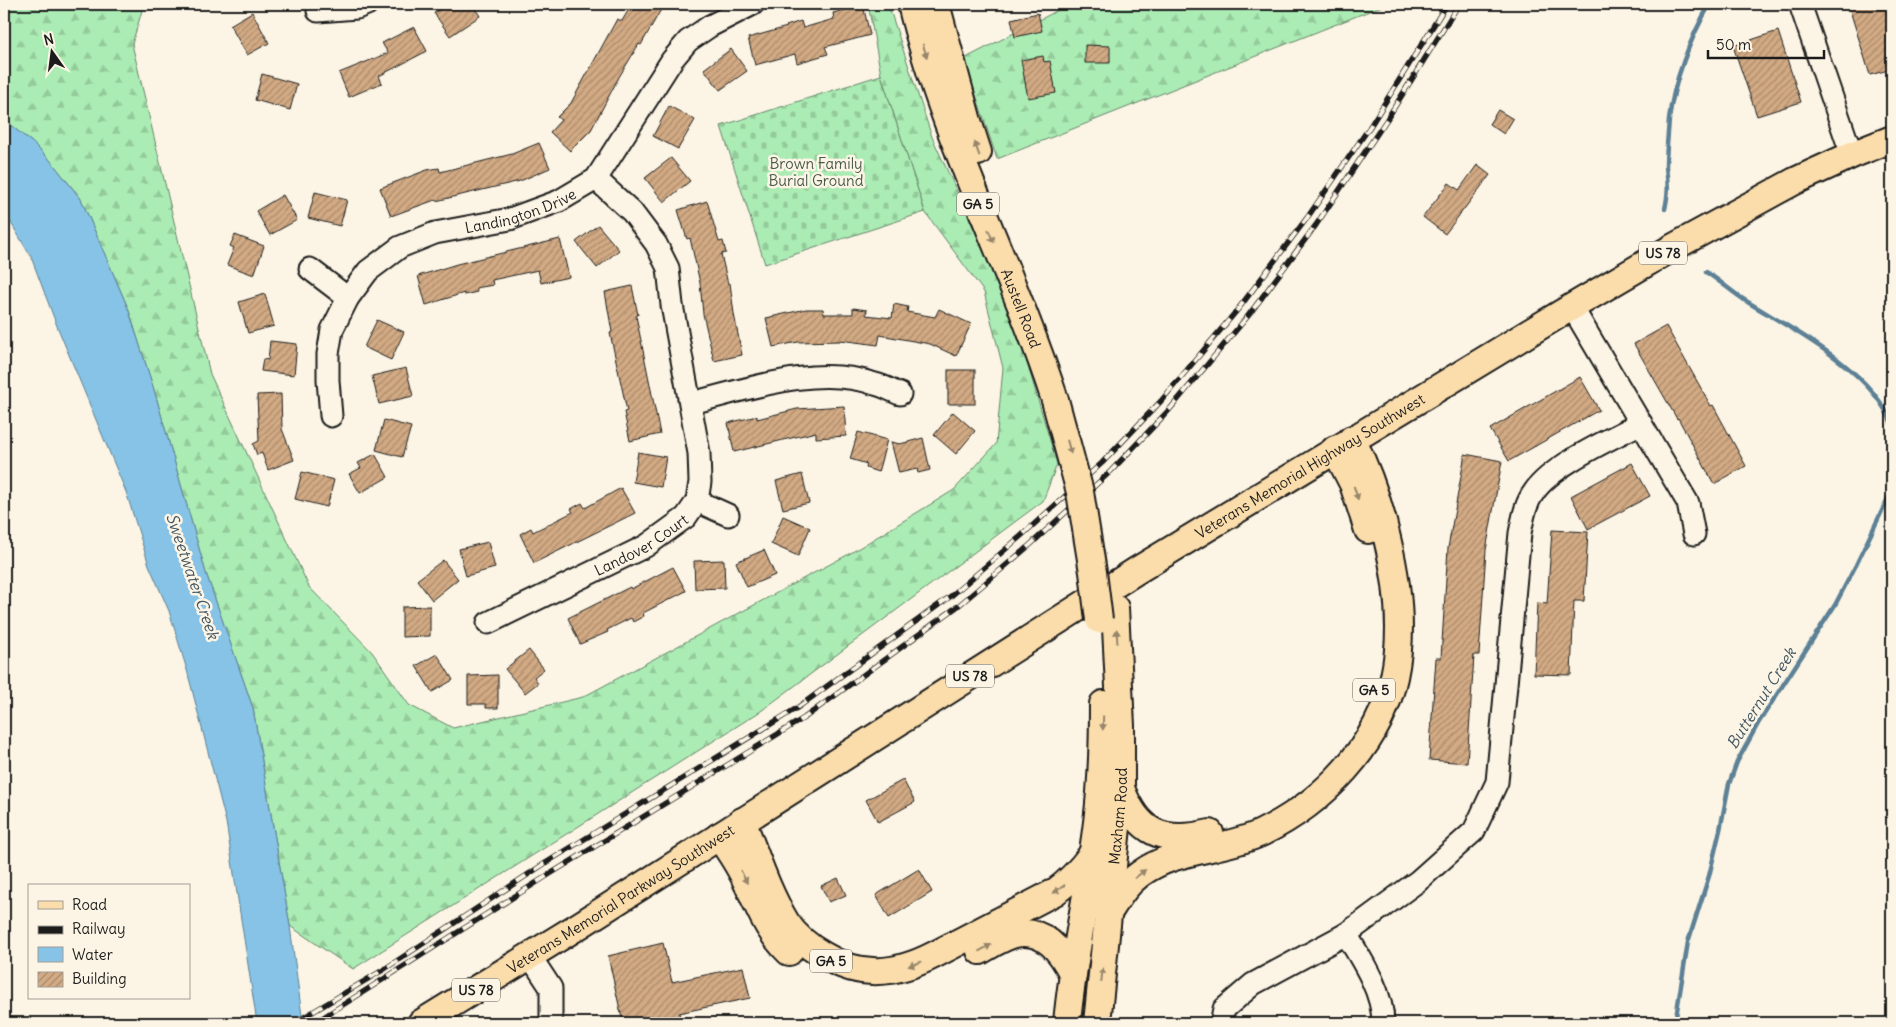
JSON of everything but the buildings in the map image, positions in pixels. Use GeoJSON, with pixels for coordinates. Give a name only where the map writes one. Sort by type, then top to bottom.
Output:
{"type":"FeatureCollection","features":[{"type":"Feature","properties":{"kind":"main road","name":"Austell Road"},"geometry":{"type":"LineString","coordinates":[[911,4],[937,88],[975,197],[1034,341],[1063,395]]}},
{"type":"Feature","properties":{"kind":"main road","name":"Austell Road"},"geometry":{"type":"LineString","coordinates":[[936,4],[967,118],[991,189],[1047,327],[1063,395],[1098,498],[1107,614]]}},
{"type":"Feature","properties":{"kind":"main road","name":"Veterans Memorial Highway Southwest"},"geometry":{"type":"LineString","coordinates":[[742,821],[1136,571],[1572,306],[1672,248],[1772,194],[1854,154],[1892,139]]}},
{"type":"Feature","properties":{"kind":"main road","name":"GA 5"},"geometry":{"type":"LineString","coordinates":[[1121,788],[1133,815],[1154,832],[1174,838],[1190,838],[1212,833],[1251,821],[1287,803],[1329,767],[1354,735],[1371,700],[1378,675],[1382,656],[1382,616],[1376,566],[1344,444]]}},
{"type":"Feature","properties":{"kind":"main road"},"geometry":{"type":"LineString","coordinates":[[1109,912],[1128,884],[1150,867],[1178,856],[1218,847],[1259,834],[1296,813],[1316,799],[1335,780],[1362,748],[1373,730],[1394,678],[1398,646],[1398,600],[1392,559],[1374,490],[1365,464],[1344,444]]}},
{"type":"Feature","properties":{"kind":"main road","name":"Maxham Road"},"geometry":{"type":"LineString","coordinates":[[1098,1023],[1121,788],[1107,614]]}},
{"type":"Feature","properties":{"kind":"main road","name":"Maxham Road"},"geometry":{"type":"LineString","coordinates":[[1067,1023],[1100,790],[1103,726],[1110,669]]}},
{"type":"Feature","properties":{"kind":"main road","name":"GA 5"},"geometry":{"type":"LineString","coordinates":[[742,821],[778,908],[795,934],[815,951],[837,964],[865,972],[884,971],[920,963],[1055,892],[1074,876],[1092,854]]}},
{"type":"Feature","properties":{"kind":"main road","name":"Veterans Memorial Parkway Southwest"},"geometry":{"type":"LineString","coordinates":[[421,1023],[742,821]]}},
{"type":"Feature","properties":{"kind":"main road"},"geometry":{"type":"LineString","coordinates":[[719,836],[747,882],[765,922],[774,936],[788,952],[811,969],[837,982],[866,988],[910,984],[936,975],[1006,937],[1026,933],[1037,935],[1053,944],[1066,959],[1073,975]]}},
{"type":"Feature","properties":{"kind":"street"},"geometry":{"type":"LineString","coordinates":[[318,11],[357,8],[367,4]]}},
{"type":"Feature","properties":{"kind":"street","name":"Landington Drive"},"geometry":{"type":"LineString","coordinates":[[331,416],[328,354],[332,330],[348,298],[368,271],[400,247],[435,233],[510,219],[558,201],[596,179],[672,60],[688,41],[749,4]]}},
{"type":"Feature","properties":{"kind":"street"},"geometry":{"type":"LineString","coordinates":[[1800,4],[1847,142],[1854,154]]}},
{"type":"Feature","properties":{"kind":"street","name":"Landover Court"},"geometry":{"type":"LineString","coordinates":[[488,622],[646,546],[686,517],[697,501],[700,482],[699,453],[672,305],[668,268],[656,244],[632,212],[596,179]]}},
{"type":"Feature","properties":{"kind":"street"},"geometry":{"type":"LineString","coordinates":[[310,269],[348,298]]}},
{"type":"Feature","properties":{"kind":"street"},"geometry":{"type":"LineString","coordinates":[[1572,306],[1688,503],[1694,534]]}},
{"type":"Feature","properties":{"kind":"street"},"geometry":{"type":"LineString","coordinates":[[691,403],[810,376],[848,378],[874,383],[900,394]]}},
{"type":"Feature","properties":{"kind":"street"},"geometry":{"type":"LineString","coordinates":[[1221,1023],[1224,1009],[1253,984],[1346,934],[1418,881],[1474,831],[1497,782],[1520,533],[1525,511],[1534,492],[1546,478],[1577,456],[1641,423]]}},
{"type":"Feature","properties":{"kind":"street"},"geometry":{"type":"LineString","coordinates":[[697,501],[728,515]]}},
{"type":"Feature","properties":{"kind":"street"},"geometry":{"type":"LineString","coordinates":[[1346,934],[1368,971],[1383,1014],[1383,1023]]}},
{"type":"Feature","properties":{"kind":"street"},"geometry":{"type":"LineString","coordinates":[[530,956],[551,988],[551,1023]]}},
{"type":"Feature","properties":{"kind":"green space"},"geometry":{"type":"Polygon","coordinates":[[[4,4],[144,4],[132,44],[210,374],[309,587],[372,652],[409,705],[453,728],[583,697],[849,554],[954,490],[996,444],[1003,368],[984,292],[925,212],[881,75],[868,4],[881,4],[889,7],[932,137],[1012,312],[1057,464],[1043,501],[761,711],[353,969],[290,926],[253,708],[206,573],[155,393],[128,308],[81,199],[50,160],[33,143],[4,120],[4,4]]]}},
{"type":"Feature","properties":{"kind":"green space"},"geometry":{"type":"Polygon","coordinates":[[[1070,4],[1387,4],[997,159],[964,59],[1070,4]]]}},
{"type":"Feature","properties":{"kind":"green space","name":"Brown Family Burial Ground"},"geometry":{"type":"Polygon","coordinates":[[[881,75],[925,212],[765,264],[721,126],[881,75]]]}},
{"type":"Feature","properties":{"kind":"water","name":"Sweetwater Creek"},"geometry":{"type":"Polygon","coordinates":[[[4,120],[33,143],[50,160],[81,199],[128,308],[155,393],[206,573],[253,708],[290,926],[303,1023],[257,1023],[226,822],[187,670],[169,611],[149,565],[126,492],[57,326],[31,257],[4,211],[4,120]]]}},
{"type":"Feature","properties":{"kind":"waterway","name":"Butternut Creek"},"geometry":{"type":"LineString","coordinates":[[1665,209],[1668,188],[1666,155],[1674,91],[1696,30],[1710,4]]}},
{"type":"Feature","properties":{"kind":"waterway","name":"Butternut Creek"},"geometry":{"type":"LineString","coordinates":[[1706,272],[1746,301],[1807,338],[1849,369],[1882,404],[1892,424]]}},
{"type":"Feature","properties":{"kind":"waterway","name":"Butternut Creek"},"geometry":{"type":"LineString","coordinates":[[1675,1023],[1688,942],[1709,876],[1729,784],[1737,762],[1759,722],[1835,605],[1892,490]]}},
{"type":"Feature","properties":{"kind":"railway"},"geometry":{"type":"LineString","coordinates":[[294,1023],[383,970],[544,864],[797,708],[951,596],[1021,536],[1102,463],[1161,401],[1239,308],[1307,218],[1369,128],[1447,4]]}},
{"type":"Feature","properties":{"kind":"railway"},"geometry":{"type":"LineString","coordinates":[[314,1023],[550,874],[804,718],[958,606],[1030,545],[1111,471],[1170,409],[1248,316],[1316,225],[1387,119],[1459,4]]}}]}
